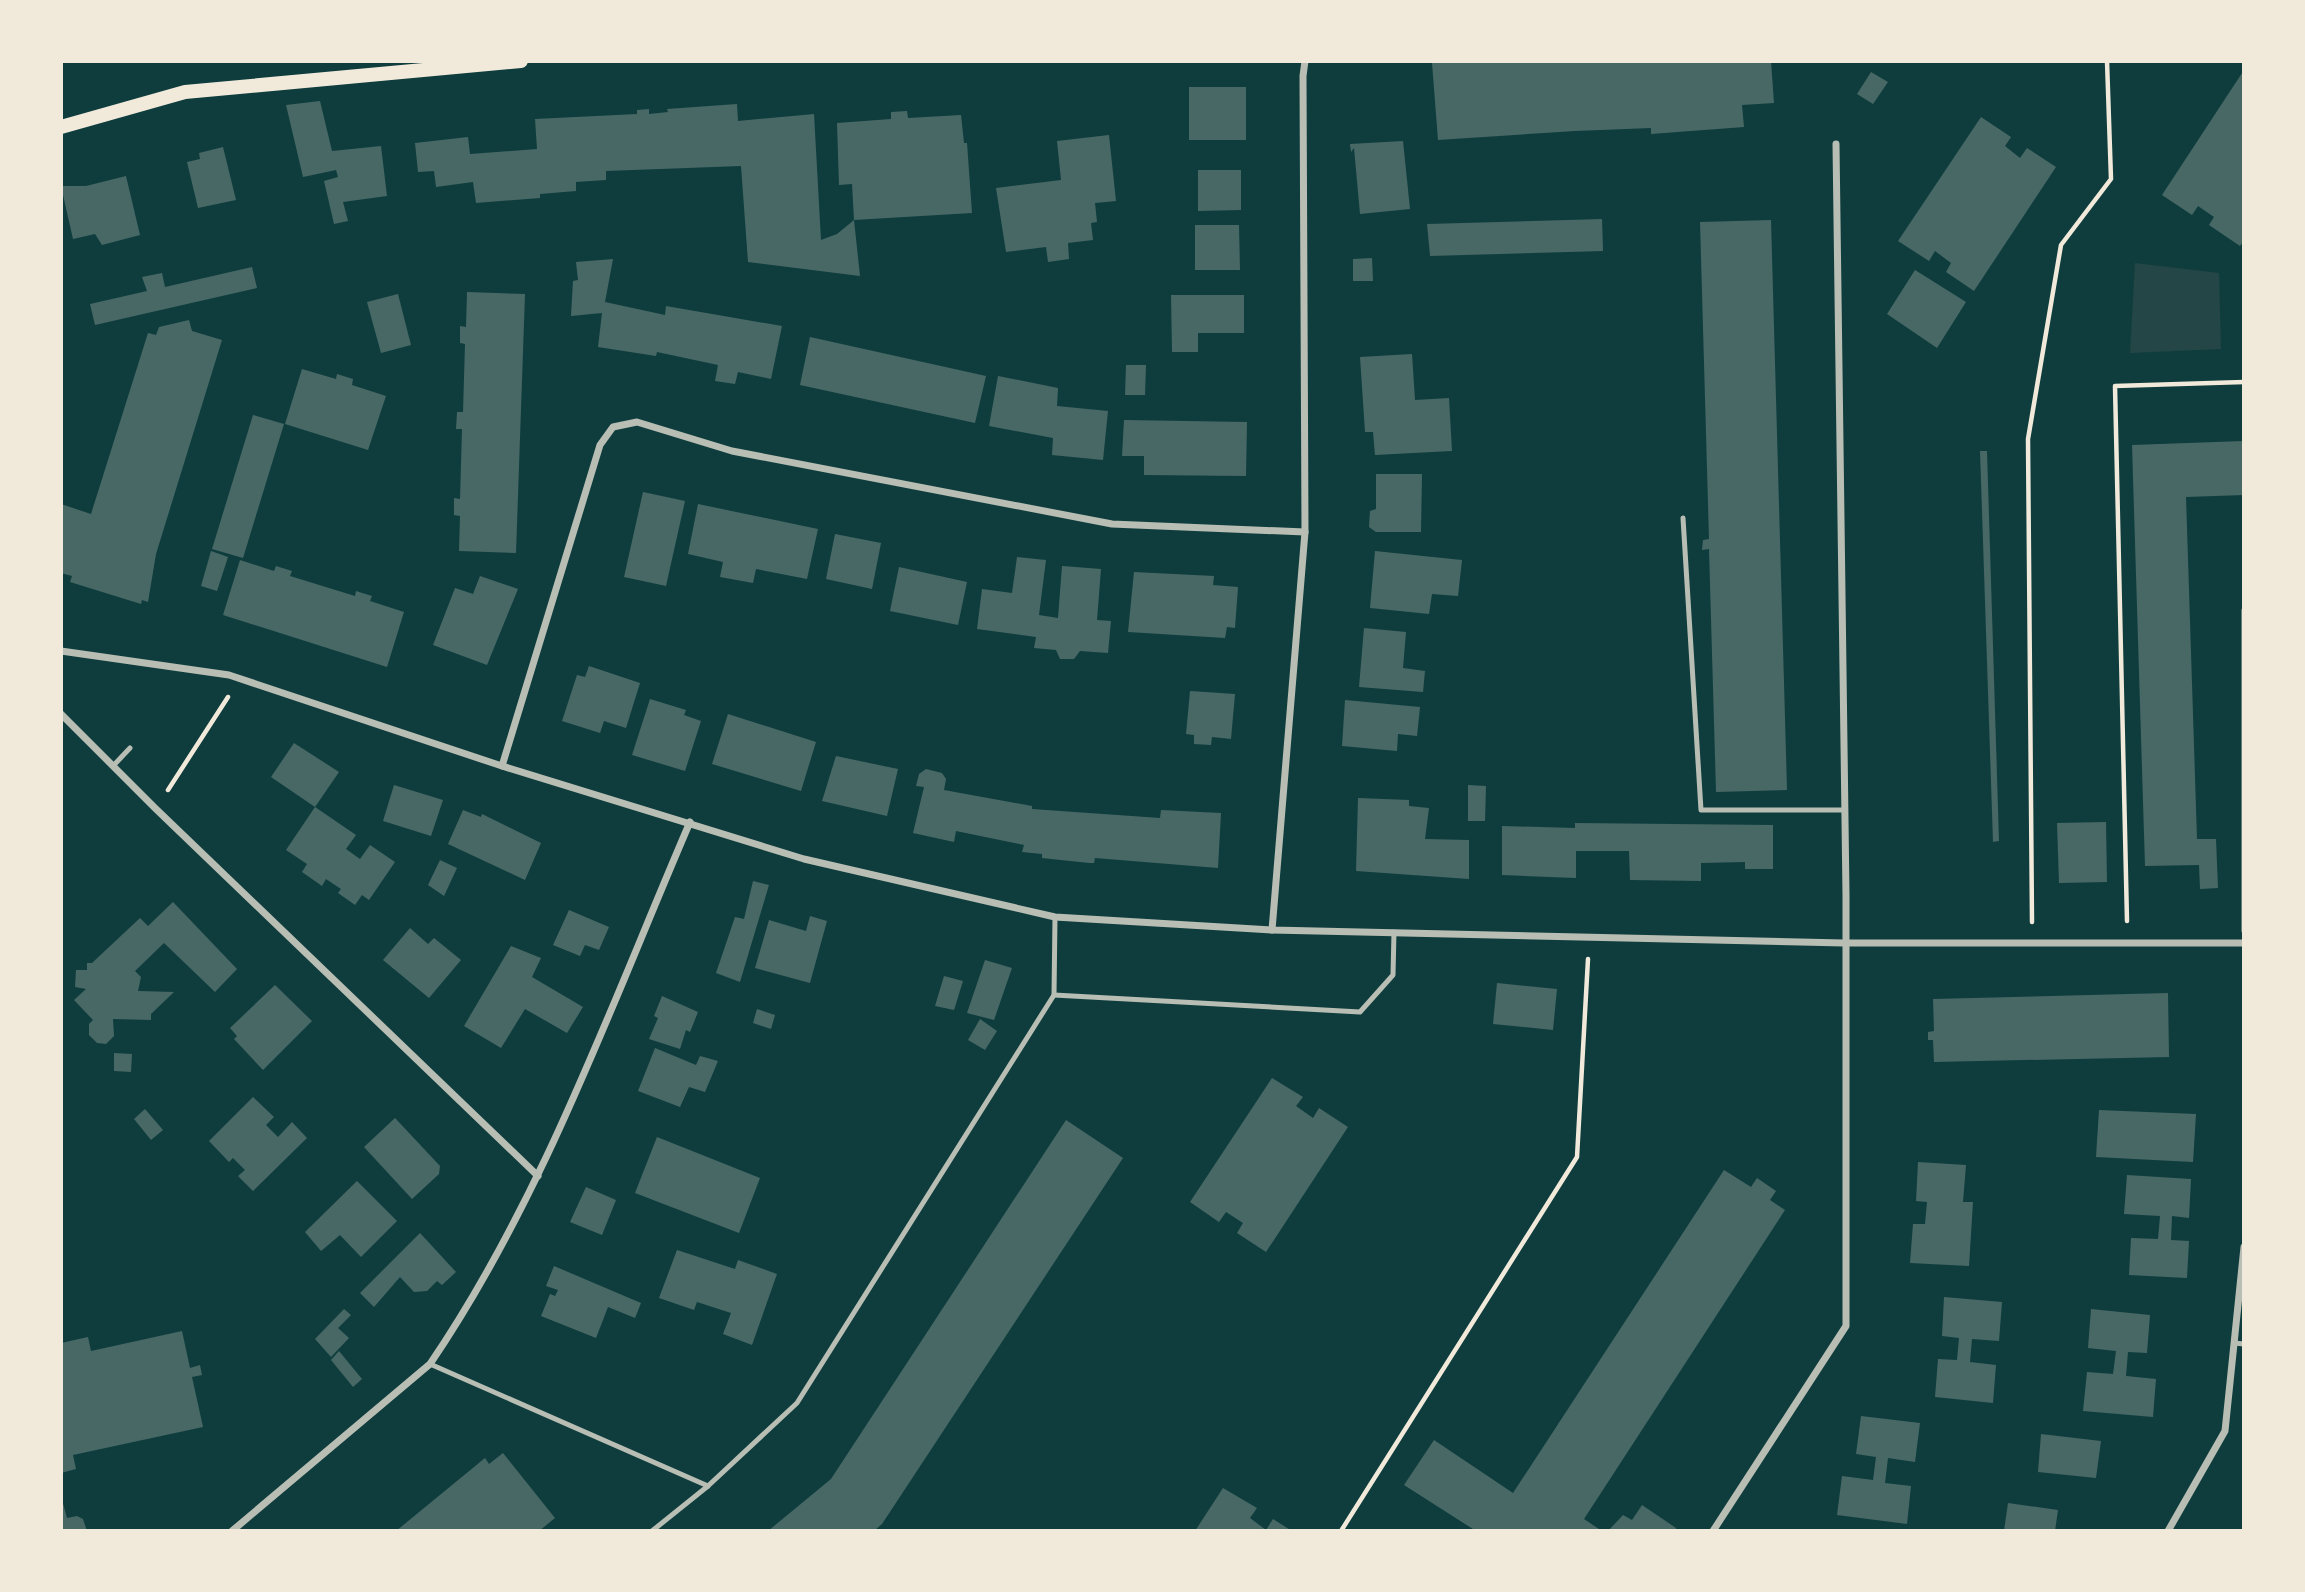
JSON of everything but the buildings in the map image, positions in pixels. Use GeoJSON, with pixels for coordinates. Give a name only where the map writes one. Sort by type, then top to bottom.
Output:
{"type":"FeatureCollection","features":[{"type":"Feature","properties":{"kind":"main road"},"geometry":{"type":"LineString","coordinates":[[61,127],[185,92],[521,61]]}},
{"type":"Feature","properties":{"kind":"street"},"geometry":{"type":"LineString","coordinates":[[1272,930],[1305,532],[1305,61]]}},
{"type":"Feature","properties":{"kind":"street"},"geometry":{"type":"LineString","coordinates":[[1713,1531],[1846,1326],[1836,144]]}},
{"type":"Feature","properties":{"kind":"street"},"geometry":{"type":"LineString","coordinates":[[502,766],[600,444],[613,427],[637,422],[732,451],[1112,524],[1305,532]]}},
{"type":"Feature","properties":{"kind":"street"},"geometry":{"type":"LineString","coordinates":[[61,651],[240,679],[502,766],[804,859],[1055,917],[1272,930],[1844,943],[2244,943]]}},
{"type":"Feature","properties":{"kind":"street"},"geometry":{"type":"LineString","coordinates":[[61,714],[156,809],[538,1176]]}},
{"type":"Feature","properties":{"kind":"street"},"geometry":{"type":"LineString","coordinates":[[232,1531],[430,1364],[538,1176],[690,822]]}},
{"type":"Feature","properties":{"kind":"street"},"geometry":{"type":"LineString","coordinates":[[2168,1531],[2225,1431],[2244,1247]]}},
{"type":"Feature","properties":{"kind":"lane"},"geometry":{"type":"LineString","coordinates":[[1683,518],[1701,810],[1843,810]]}},
{"type":"Feature","properties":{"kind":"lane"},"geometry":{"type":"LineString","coordinates":[[2244,610],[2244,931]]}},
{"type":"Feature","properties":{"kind":"lane"},"geometry":{"type":"LineString","coordinates":[[113,766],[130,748]]}},
{"type":"Feature","properties":{"kind":"lane"},"geometry":{"type":"LineString","coordinates":[[652,1531],[708,1486],[797,1402],[1054,995],[1055,917]]}},
{"type":"Feature","properties":{"kind":"lane"},"geometry":{"type":"LineString","coordinates":[[1054,995],[1360,1012],[1392,975],[1394,932]]}},
{"type":"Feature","properties":{"kind":"lane"},"geometry":{"type":"LineString","coordinates":[[2234,1343],[2244,1344]]}},
{"type":"Feature","properties":{"kind":"lane"},"geometry":{"type":"LineString","coordinates":[[430,1364],[708,1486]]}},
{"type":"Feature","properties":{"kind":"path"},"geometry":{"type":"LineString","coordinates":[[2032,943],[2028,439],[2061,245],[2111,179],[2107,61]]}},
{"type":"Feature","properties":{"kind":"path"},"geometry":{"type":"LineString","coordinates":[[2128,943],[2115,386],[2244,382]]}},
{"type":"Feature","properties":{"kind":"path"},"geometry":{"type":"LineString","coordinates":[[156,809],[240,679]]}},
{"type":"Feature","properties":{"kind":"path"},"geometry":{"type":"LineString","coordinates":[[1341,1531],[1577,1157],[1589,937]]}},
{"type":"Feature","properties":{"kind":"shaded area"},"geometry":{"type":"Polygon","coordinates":[[[2135,263],[2219,273],[2221,349],[2130,353],[2135,263]]]}}]}
